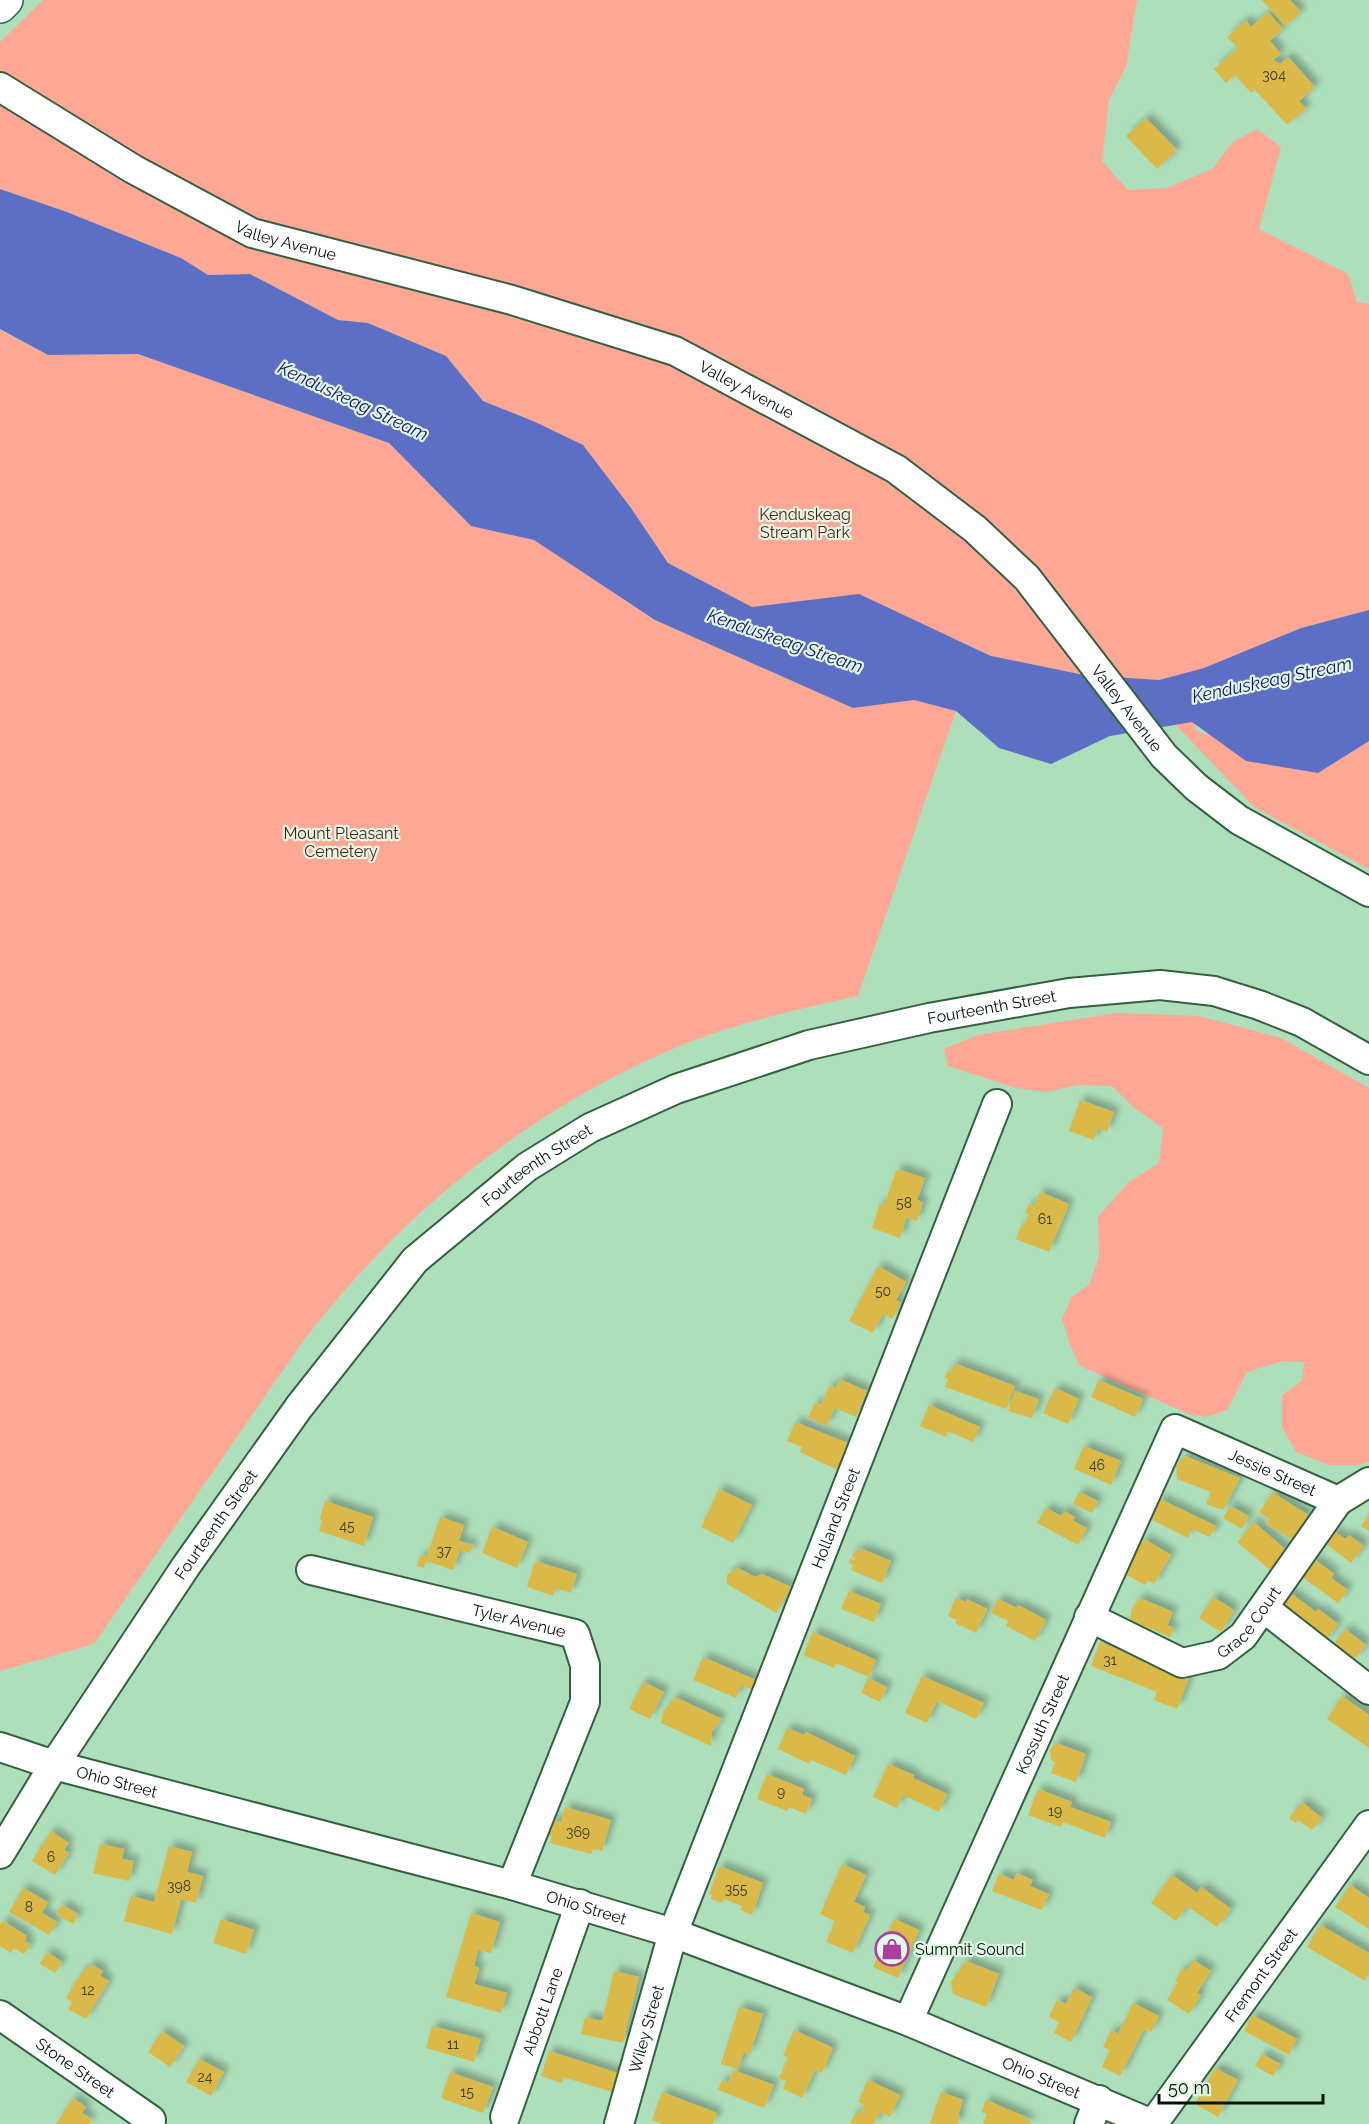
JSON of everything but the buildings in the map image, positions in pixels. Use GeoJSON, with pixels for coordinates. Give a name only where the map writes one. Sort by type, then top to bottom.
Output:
{"type":"FeatureCollection","features":[{"type":"Feature","properties":{"kind":"highway"},"geometry":{"type":"LineString","coordinates":[[0,6],[6,0]]}},
{"type":"Feature","properties":{"kind":"street","name":"Valley Avenue"},"geometry":{"type":"LineString","coordinates":[[0,87],[133,169],[252,233],[512,300],[675,351],[896,469],[975,529],[1027,578],[1164,756],[1196,788],[1239,820],[1369,892]]}},
{"type":"Feature","properties":{"kind":"street","name":"Fourteenth Street"},"geometry":{"type":"LineString","coordinates":[[0,1854],[54,1765],[186,1566],[299,1407],[415,1260],[527,1167],[590,1128],[676,1089],[809,1044],[929,1018],[1069,993],[1137,987],[1160,985],[1214,991],[1259,1005],[1302,1022],[1369,1060]]}},
{"type":"Feature","properties":{"kind":"street","name":"Holland Street"},"geometry":{"type":"LineString","coordinates":[[673,1933],[997,1104]]}},
{"type":"Feature","properties":{"kind":"street","name":"Jessie Street"},"geometry":{"type":"LineString","coordinates":[[1175,1429],[1338,1501],[1369,1482]]}},
{"type":"Feature","properties":{"kind":"street","name":"Kossuth Street"},"geometry":{"type":"LineString","coordinates":[[908,2021],[1175,1429]]}},
{"type":"Feature","properties":{"kind":"street","name":"Grace Court"},"geometry":{"type":"LineString","coordinates":[[1089,1617],[1182,1664],[1218,1655],[1244,1635],[1338,1501]]}},
{"type":"Feature","properties":{"kind":"street","name":"Tyler Avenue"},"geometry":{"type":"LineString","coordinates":[[311,1570],[574,1634],[585,1665],[585,1702],[512,1885]]}},
{"type":"Feature","properties":{"kind":"street"},"geometry":{"type":"LineString","coordinates":[[1264,1608],[1369,1690]]}},
{"type":"Feature","properties":{"kind":"street","name":"Ohio Street"},"geometry":{"type":"LineString","coordinates":[[0,1747],[54,1765],[512,1885],[673,1933],[908,2021],[1094,2112],[1153,2124]]}},
{"type":"Feature","properties":{"kind":"street","name":"Fremont Street"},"geometry":{"type":"LineString","coordinates":[[1153,2124],[1369,1825]]}},
{"type":"Feature","properties":{"kind":"street","name":"Abbott Lane"},"geometry":{"type":"LineString","coordinates":[[505,2117],[580,1904]]}},
{"type":"Feature","properties":{"kind":"street","name":"Wiley Street"},"geometry":{"type":"LineString","coordinates":[[619,2124],[673,1933]]}},
{"type":"Feature","properties":{"kind":"street","name":"Stone Street"},"geometry":{"type":"LineString","coordinates":[[0,2014],[151,2120]]}},
{"type":"Feature","properties":{"kind":"green space","name":"Kenduskeag Stream Park"},"geometry":{"type":"Polygon","coordinates":[[[43,0],[1137,0],[1126,67],[1109,100],[1102,161],[1128,190],[1167,188],[1212,169],[1233,142],[1257,129],[1281,147],[1259,229],[1348,274],[1357,302],[1369,304],[1369,610],[1301,628],[1204,668],[1159,680],[1084,675],[991,656],[967,644],[840,597],[752,607],[668,563],[631,508],[533,421],[483,401],[446,356],[368,323],[338,320],[250,274],[208,275],[181,258],[67,212],[0,189],[0,42],[43,0]]]}},
{"type":"Feature","properties":{"kind":"green space","name":"Mount Pleasant Cemetery"},"geometry":{"type":"Polygon","coordinates":[[[0,330],[48,355],[138,354],[389,443],[471,526],[534,540],[655,620],[853,708],[914,700],[956,711],[858,996],[750,1022],[687,1043],[631,1068],[576,1098],[524,1131],[474,1167],[382,1250],[301,1344],[94,1644],[0,1671],[0,330]]]}},
{"type":"Feature","properties":{"kind":"green space"},"geometry":{"type":"Polygon","coordinates":[[[1193,718],[1198,731],[1271,763],[1294,769],[1306,770],[1369,738],[1369,869],[1254,807],[1175,724],[1193,718]]]}},
{"type":"Feature","properties":{"kind":"green space"},"geometry":{"type":"Polygon","coordinates":[[[1117,1013],[1199,1016],[1281,1038],[1369,1088],[1369,1462],[1358,1465],[1328,1465],[1296,1452],[1282,1427],[1282,1395],[1302,1381],[1304,1362],[1283,1361],[1247,1372],[1227,1410],[1207,1417],[1191,1415],[1080,1366],[1070,1345],[1062,1318],[1072,1297],[1089,1285],[1099,1256],[1098,1217],[1128,1183],[1159,1163],[1163,1128],[1134,1108],[1112,1086],[1078,1085],[1046,1092],[1016,1088],[948,1066],[944,1049],[978,1035],[1117,1013]]]}},
{"type":"Feature","properties":{"kind":"water","name":"Kenduskeag Stream"},"geometry":{"type":"Polygon","coordinates":[[[0,189],[67,212],[181,258],[208,275],[250,274],[338,320],[368,323],[446,356],[483,401],[533,421],[583,445],[631,508],[668,563],[752,607],[859,594],[991,656],[1084,675],[1159,680],[1204,668],[1301,628],[1369,610],[1369,741],[1318,773],[1246,761],[1192,722],[1110,736],[1051,764],[999,748],[956,711],[914,700],[853,708],[655,620],[534,540],[471,526],[389,443],[138,354],[48,355],[0,329],[0,189]]]}},
{"type":"Feature","properties":{"kind":"place","name":"Summit Sound"},"geometry":{"type":"Point","coordinates":[892,1949]}}]}
